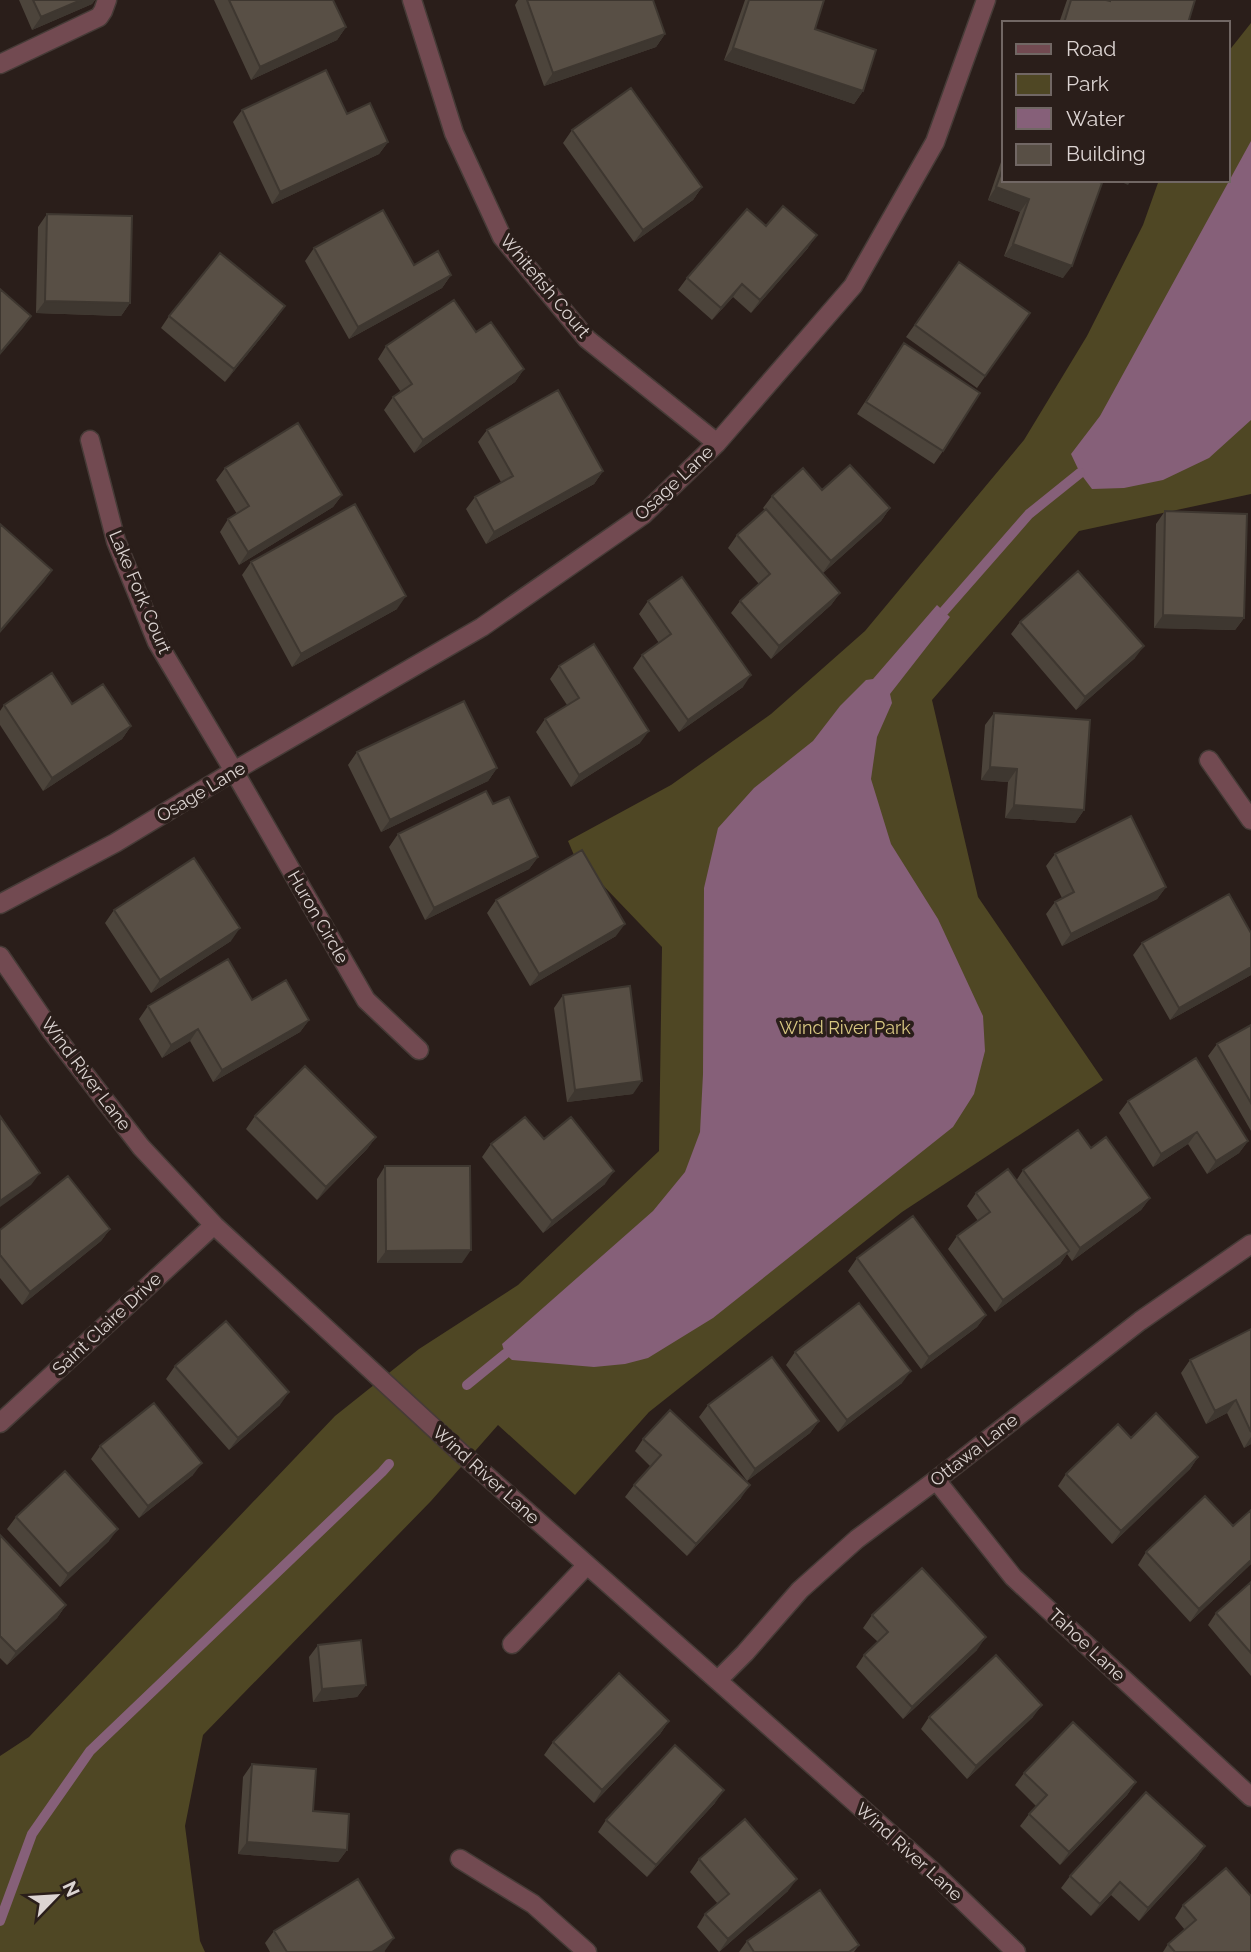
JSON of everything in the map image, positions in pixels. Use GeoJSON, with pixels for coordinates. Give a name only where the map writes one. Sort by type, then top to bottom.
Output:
{"type":"FeatureCollection","features":[{"type":"Feature","properties":{"kind":"street"},"geometry":{"type":"LineString","coordinates":[[0,64],[99,17],[107,0]]}},
{"type":"Feature","properties":{"kind":"street","name":"Whitefish Court"},"geometry":{"type":"LineString","coordinates":[[412,0],[454,133],[502,237],[587,339],[718,443]]}},
{"type":"Feature","properties":{"kind":"street","name":"Osage Lane"},"geometry":{"type":"LineString","coordinates":[[0,904],[115,844],[234,771],[493,620],[643,515],[718,443],[853,286],[934,142],[986,0]]}},
{"type":"Feature","properties":{"kind":"street","name":"Lake Fork Court"},"geometry":{"type":"LineString","coordinates":[[90,440],[116,541],[157,642],[234,771]]}},
{"type":"Feature","properties":{"kind":"street"},"geometry":{"type":"LineString","coordinates":[[1209,760],[1251,820]]}},
{"type":"Feature","properties":{"kind":"street","name":"Huron Circle"},"geometry":{"type":"LineString","coordinates":[[234,771],[366,1000],[419,1050]]}},
{"type":"Feature","properties":{"kind":"street","name":"Wind River Lane"},"geometry":{"type":"LineString","coordinates":[[0,956],[52,1032],[141,1147],[214,1225],[461,1453],[930,1869],[1016,1952]]}},
{"type":"Feature","properties":{"kind":"street","name":"Saint Claire Drive"},"geometry":{"type":"LineString","coordinates":[[0,1423],[214,1225]]}},
{"type":"Feature","properties":{"kind":"street","name":"Ottawa Lane"},"geometry":{"type":"LineString","coordinates":[[718,1680],[800,1590],[857,1539],[1140,1321],[1251,1244]]}},
{"type":"Feature","properties":{"kind":"street","name":"Tahoe Lane"},"geometry":{"type":"LineString","coordinates":[[936,1480],[1013,1577],[1251,1797]]}},
{"type":"Feature","properties":{"kind":"street"},"geometry":{"type":"LineString","coordinates":[[512,1644],[587,1565]]}},
{"type":"Feature","properties":{"kind":"street"},"geometry":{"type":"LineString","coordinates":[[460,1859],[533,1904],[587,1952]]}},
{"type":"Feature","properties":{"kind":"green space","name":"Wind River Park"},"geometry":{"type":"Polygon","coordinates":[[[1251,23],[1251,494],[1079,531],[932,700],[978,897],[1103,1080],[902,1212],[649,1412],[575,1495],[498,1425],[431,1501],[203,1735],[185,1826],[200,1941],[205,1952],[0,1952],[0,1756],[29,1737],[335,1416],[419,1349],[518,1285],[659,1151],[662,947],[574,855],[568,841],[671,785],[771,714],[865,631],[1024,440],[1087,336],[1143,225],[1158,182],[1230,182],[1230,49],[1251,23]]]}},
{"type":"Feature","properties":{"kind":"water"},"geometry":{"type":"Polygon","coordinates":[[[1251,141],[1251,420],[1209,458],[1163,480],[1124,488],[1092,489],[1071,454],[1100,416],[1251,141]]]}},
{"type":"Feature","properties":{"kind":"water"},"geometry":{"type":"Polygon","coordinates":[[[937,605],[950,617],[890,694],[892,703],[877,737],[871,779],[891,844],[938,919],[983,1016],[985,1051],[974,1094],[953,1127],[713,1318],[648,1358],[625,1364],[594,1367],[512,1360],[505,1354],[502,1344],[653,1211],[685,1172],[700,1132],[704,888],[718,828],[754,788],[813,741],[840,706],[866,680],[873,679],[937,605]]]}},
{"type":"Feature","properties":{"kind":"building"},"geometry":{"type":"Polygon","coordinates":[[[33,0],[81,0],[41,17],[33,0]]]}},
{"type":"Feature","properties":{"kind":"building"},"geometry":{"type":"Polygon","coordinates":[[[229,0],[333,0],[346,27],[260,67],[229,0]]]}},
{"type":"Feature","properties":{"kind":"building"},"geometry":{"type":"Polygon","coordinates":[[[527,0],[653,0],[665,34],[553,73],[527,0]]]}},
{"type":"Feature","properties":{"kind":"building"},"geometry":{"type":"Polygon","coordinates":[[[749,0],[824,0],[815,29],[876,50],[863,91],[733,48],[749,0]]]}},
{"type":"Feature","properties":{"kind":"building"},"geometry":{"type":"Polygon","coordinates":[[[1071,0],[1195,0],[1189,21],[1065,21],[1071,0]]]}},
{"type":"Feature","properties":{"kind":"building"},"geometry":{"type":"Polygon","coordinates":[[[326,70],[347,114],[370,103],[388,142],[280,192],[242,110],[326,70]]]}},
{"type":"Feature","properties":{"kind":"building"},"geometry":{"type":"Polygon","coordinates":[[[631,88],[702,187],[643,230],[572,130],[631,88]]]}},
{"type":"Feature","properties":{"kind":"building"},"geometry":{"type":"Polygon","coordinates":[[[1002,170],[1002,182],[1102,183],[1072,266],[1013,244],[1029,199],[996,187],[1002,170]]]}},
{"type":"Feature","properties":{"kind":"building"},"geometry":{"type":"Polygon","coordinates":[[[783,206],[817,235],[760,300],[742,284],[721,308],[687,278],[747,209],[766,226],[783,206]]]}},
{"type":"Feature","properties":{"kind":"building"},"geometry":{"type":"Polygon","coordinates":[[[383,210],[414,265],[438,251],[451,275],[358,327],[314,248],[383,210]]]}},
{"type":"Feature","properties":{"kind":"building"},"geometry":{"type":"Polygon","coordinates":[[[47,214],[132,216],[130,303],[45,301],[47,214]]]}},
{"type":"Feature","properties":{"kind":"building"},"geometry":{"type":"Polygon","coordinates":[[[220,253],[285,306],[234,369],[169,316],[220,253]]]}},
{"type":"Feature","properties":{"kind":"building"},"geometry":{"type":"Polygon","coordinates":[[[959,262],[1030,313],[985,376],[915,325],[959,262]]]}},
{"type":"Feature","properties":{"kind":"building"},"geometry":{"type":"Polygon","coordinates":[[[0,289],[31,316],[0,353],[0,289]]]}},
{"type":"Feature","properties":{"kind":"building"},"geometry":{"type":"Polygon","coordinates":[[[454,300],[476,332],[491,322],[524,369],[423,440],[393,397],[412,384],[386,346],[454,300]]]}},
{"type":"Feature","properties":{"kind":"building"},"geometry":{"type":"Polygon","coordinates":[[[904,343],[980,393],[943,451],[866,402],[904,343]]]}},
{"type":"Feature","properties":{"kind":"building"},"geometry":{"type":"Polygon","coordinates":[[[558,390],[603,471],[494,532],[475,497],[513,476],[487,430],[558,390]]]}},
{"type":"Feature","properties":{"kind":"building"},"geometry":{"type":"Polygon","coordinates":[[[298,423],[342,495],[248,552],[228,519],[249,506],[225,468],[298,423]]]}},
{"type":"Feature","properties":{"kind":"building"},"geometry":{"type":"Polygon","coordinates":[[[850,465],[890,508],[831,561],[772,496],[803,468],[822,490],[850,465]]]}},
{"type":"Feature","properties":{"kind":"building"},"geometry":{"type":"Polygon","coordinates":[[[355,504],[406,596],[301,654],[251,562],[355,504]]]}},
{"type":"Feature","properties":{"kind":"building"},"geometry":{"type":"Polygon","coordinates":[[[766,509],[840,593],[779,646],[740,601],[770,574],[737,535],[766,509]]]}},
{"type":"Feature","properties":{"kind":"building"},"geometry":{"type":"Polygon","coordinates":[[[1165,511],[1247,514],[1244,618],[1163,615],[1165,511]]]}},
{"type":"Feature","properties":{"kind":"building"},"geometry":{"type":"Polygon","coordinates":[[[0,524],[52,570],[0,631],[0,524]]]}},
{"type":"Feature","properties":{"kind":"building"},"geometry":{"type":"Polygon","coordinates":[[[1078,571],[1144,646],[1085,697],[1020,622],[1078,571]]]}},
{"type":"Feature","properties":{"kind":"building"},"geometry":{"type":"Polygon","coordinates":[[[682,577],[751,675],[688,720],[642,655],[671,634],[648,601],[682,577]]]}},
{"type":"Feature","properties":{"kind":"building"},"geometry":{"type":"Polygon","coordinates":[[[594,644],[649,731],[579,775],[545,719],[579,698],[559,666],[594,644]]]}},
{"type":"Feature","properties":{"kind":"building"},"geometry":{"type":"Polygon","coordinates":[[[52,673],[72,704],[103,684],[131,726],[52,778],[4,705],[52,673]]]}},
{"type":"Feature","properties":{"kind":"building"},"geometry":{"type":"Polygon","coordinates":[[[464,701],[497,768],[390,820],[357,752],[464,701]]]}},
{"type":"Feature","properties":{"kind":"building"},"geometry":{"type":"Polygon","coordinates":[[[994,713],[1090,720],[1084,810],[1014,805],[1017,769],[990,767],[994,713]]]}},
{"type":"Feature","properties":{"kind":"building"},"geometry":{"type":"Polygon","coordinates":[[[486,791],[493,804],[509,797],[538,857],[434,908],[398,834],[486,791]]]}},
{"type":"Feature","properties":{"kind":"building"},"geometry":{"type":"Polygon","coordinates":[[[1131,816],[1166,887],[1071,934],[1055,902],[1074,892],[1055,854],[1131,816]]]}},
{"type":"Feature","properties":{"kind":"building"},"geometry":{"type":"Polygon","coordinates":[[[582,850],[625,924],[539,974],[496,900],[582,850]]]}},
{"type":"Feature","properties":{"kind":"building"},"geometry":{"type":"Polygon","coordinates":[[[194,858],[240,928],[160,980],[114,910],[194,858]]]}},
{"type":"Feature","properties":{"kind":"building"},"geometry":{"type":"Polygon","coordinates":[[[1229,894],[1251,933],[1251,967],[1179,1008],[1142,943],[1229,894]]]}},
{"type":"Feature","properties":{"kind":"building"},"geometry":{"type":"Polygon","coordinates":[[[228,959],[252,1000],[286,980],[309,1020],[222,1070],[198,1029],[171,1045],[148,1006],[228,959]]]}},
{"type":"Feature","properties":{"kind":"building"},"geometry":{"type":"Polygon","coordinates":[[[630,986],[642,1081],[575,1090],[563,995],[630,986]]]}},
{"type":"Feature","properties":{"kind":"building"},"geometry":{"type":"Polygon","coordinates":[[[1251,1025],[1251,1103],[1217,1044],[1251,1025]]]}},
{"type":"Feature","properties":{"kind":"building"},"geometry":{"type":"Polygon","coordinates":[[[1196,1058],[1248,1141],[1216,1161],[1197,1132],[1161,1154],[1128,1101],[1196,1058]]]}},
{"type":"Feature","properties":{"kind":"building"},"geometry":{"type":"Polygon","coordinates":[[[305,1066],[376,1137],[326,1187],[255,1116],[305,1066]]]}},
{"type":"Feature","properties":{"kind":"building"},"geometry":{"type":"Polygon","coordinates":[[[0,1116],[40,1173],[0,1201],[0,1116]]]}},
{"type":"Feature","properties":{"kind":"building"},"geometry":{"type":"Polygon","coordinates":[[[525,1117],[544,1139],[571,1117],[614,1171],[552,1221],[491,1144],[525,1117]]]}},
{"type":"Feature","properties":{"kind":"building"},"geometry":{"type":"Polygon","coordinates":[[[1078,1130],[1091,1148],[1106,1137],[1150,1198],[1080,1248],[1023,1170],[1078,1130]]]}},
{"type":"Feature","properties":{"kind":"building"},"geometry":{"type":"Polygon","coordinates":[[[385,1166],[470,1166],[471,1250],[386,1251],[385,1166]]]}},
{"type":"Feature","properties":{"kind":"building"},"geometry":{"type":"Polygon","coordinates":[[[1008,1169],[1069,1251],[1003,1300],[957,1236],[990,1212],[976,1193],[1008,1169]]]}},
{"type":"Feature","properties":{"kind":"building"},"geometry":{"type":"Polygon","coordinates":[[[68,1176],[110,1229],[30,1292],[0,1255],[0,1230],[68,1176]]]}},
{"type":"Feature","properties":{"kind":"building"},"geometry":{"type":"Polygon","coordinates":[[[913,1216],[986,1315],[929,1357],[857,1258],[913,1216]]]}},
{"type":"Feature","properties":{"kind":"building"},"geometry":{"type":"Polygon","coordinates":[[[859,1303],[911,1371],[847,1420],[795,1352],[859,1303]]]}},
{"type":"Feature","properties":{"kind":"building"},"geometry":{"type":"Polygon","coordinates":[[[226,1321],[289,1392],[238,1438],[175,1366],[226,1321]]]}},
{"type":"Feature","properties":{"kind":"building"},"geometry":{"type":"Polygon","coordinates":[[[1251,1329],[1251,1432],[1236,1400],[1215,1411],[1190,1360],[1251,1329]]]}},
{"type":"Feature","properties":{"kind":"building"},"geometry":{"type":"Polygon","coordinates":[[[772,1357],[819,1421],[755,1469],[708,1405],[772,1357]]]}},
{"type":"Feature","properties":{"kind":"building"},"geometry":{"type":"Polygon","coordinates":[[[154,1403],[202,1463],[148,1506],[100,1446],[154,1403]]]}},
{"type":"Feature","properties":{"kind":"building"},"geometry":{"type":"Polygon","coordinates":[[[670,1410],[750,1485],[696,1544],[634,1485],[661,1455],[643,1439],[670,1410]]]}},
{"type":"Feature","properties":{"kind":"building"},"geometry":{"type":"Polygon","coordinates":[[[1156,1413],[1198,1457],[1121,1531],[1066,1474],[1118,1424],[1131,1438],[1156,1413]]]}},
{"type":"Feature","properties":{"kind":"building"},"geometry":{"type":"Polygon","coordinates":[[[65,1471],[118,1529],[68,1574],[16,1517],[65,1471]]]}},
{"type":"Feature","properties":{"kind":"building"},"geometry":{"type":"Polygon","coordinates":[[[1205,1496],[1233,1526],[1251,1510],[1251,1560],[1199,1609],[1146,1552],[1205,1496]]]}},
{"type":"Feature","properties":{"kind":"building"},"geometry":{"type":"Polygon","coordinates":[[[0,1535],[66,1605],[16,1652],[0,1636],[0,1535]]]}},
{"type":"Feature","properties":{"kind":"building"},"geometry":{"type":"Polygon","coordinates":[[[922,1568],[986,1637],[912,1707],[864,1655],[888,1632],[872,1615],[922,1568]]]}},
{"type":"Feature","properties":{"kind":"building"},"geometry":{"type":"Polygon","coordinates":[[[1251,1582],[1251,1653],[1216,1613],[1251,1582]]]}},
{"type":"Feature","properties":{"kind":"building"},"geometry":{"type":"Polygon","coordinates":[[[361,1640],[366,1685],[322,1689],[318,1645],[361,1640]]]}},
{"type":"Feature","properties":{"kind":"building"},"geometry":{"type":"Polygon","coordinates":[[[996,1655],[1042,1705],[976,1766],[929,1717],[996,1655]]]}},
{"type":"Feature","properties":{"kind":"building"},"geometry":{"type":"Polygon","coordinates":[[[619,1673],[669,1721],[602,1790],[553,1742],[619,1673]]]}},
{"type":"Feature","properties":{"kind":"building"},"geometry":{"type":"Polygon","coordinates":[[[1073,1722],[1136,1782],[1069,1852],[1029,1814],[1047,1795],[1024,1773],[1073,1722]]]}},
{"type":"Feature","properties":{"kind":"building"},"geometry":{"type":"Polygon","coordinates":[[[675,1745],[724,1790],[656,1865],[606,1820],[675,1745]]]}},
{"type":"Feature","properties":{"kind":"building"},"geometry":{"type":"Polygon","coordinates":[[[252,1764],[316,1769],[313,1811],[349,1814],[347,1850],[247,1842],[252,1764]]]}},
{"type":"Feature","properties":{"kind":"building"},"geometry":{"type":"Polygon","coordinates":[[[1146,1792],[1205,1846],[1148,1908],[1120,1882],[1100,1904],[1070,1876],[1146,1792]]]}},
{"type":"Feature","properties":{"kind":"building"},"geometry":{"type":"Polygon","coordinates":[[[745,1819],[797,1879],[728,1939],[705,1914],[729,1894],[699,1859],[745,1819]]]}},
{"type":"Feature","properties":{"kind":"building"},"geometry":{"type":"Polygon","coordinates":[[[1226,1868],[1251,1896],[1251,1952],[1175,1952],[1168,1944],[1196,1920],[1183,1905],[1226,1868]]]}},
{"type":"Feature","properties":{"kind":"building"},"geometry":{"type":"Polygon","coordinates":[[[358,1879],[394,1938],[372,1952],[287,1952],[274,1931],[358,1879]]]}},
{"type":"Feature","properties":{"kind":"building"},"geometry":{"type":"Polygon","coordinates":[[[820,1890],[859,1945],[849,1952],[754,1952],[747,1941],[820,1890]]]}},
{"type":"Feature","properties":{"kind":"waterway"},"geometry":{"type":"LineString","coordinates":[[944,611],[1029,514],[1080,473]]}},
{"type":"Feature","properties":{"kind":"waterway"},"geometry":{"type":"LineString","coordinates":[[467,1385],[505,1354]]}},
{"type":"Feature","properties":{"kind":"waterway"},"geometry":{"type":"LineString","coordinates":[[0,1921],[32,1834],[90,1751],[389,1464]]}}]}
